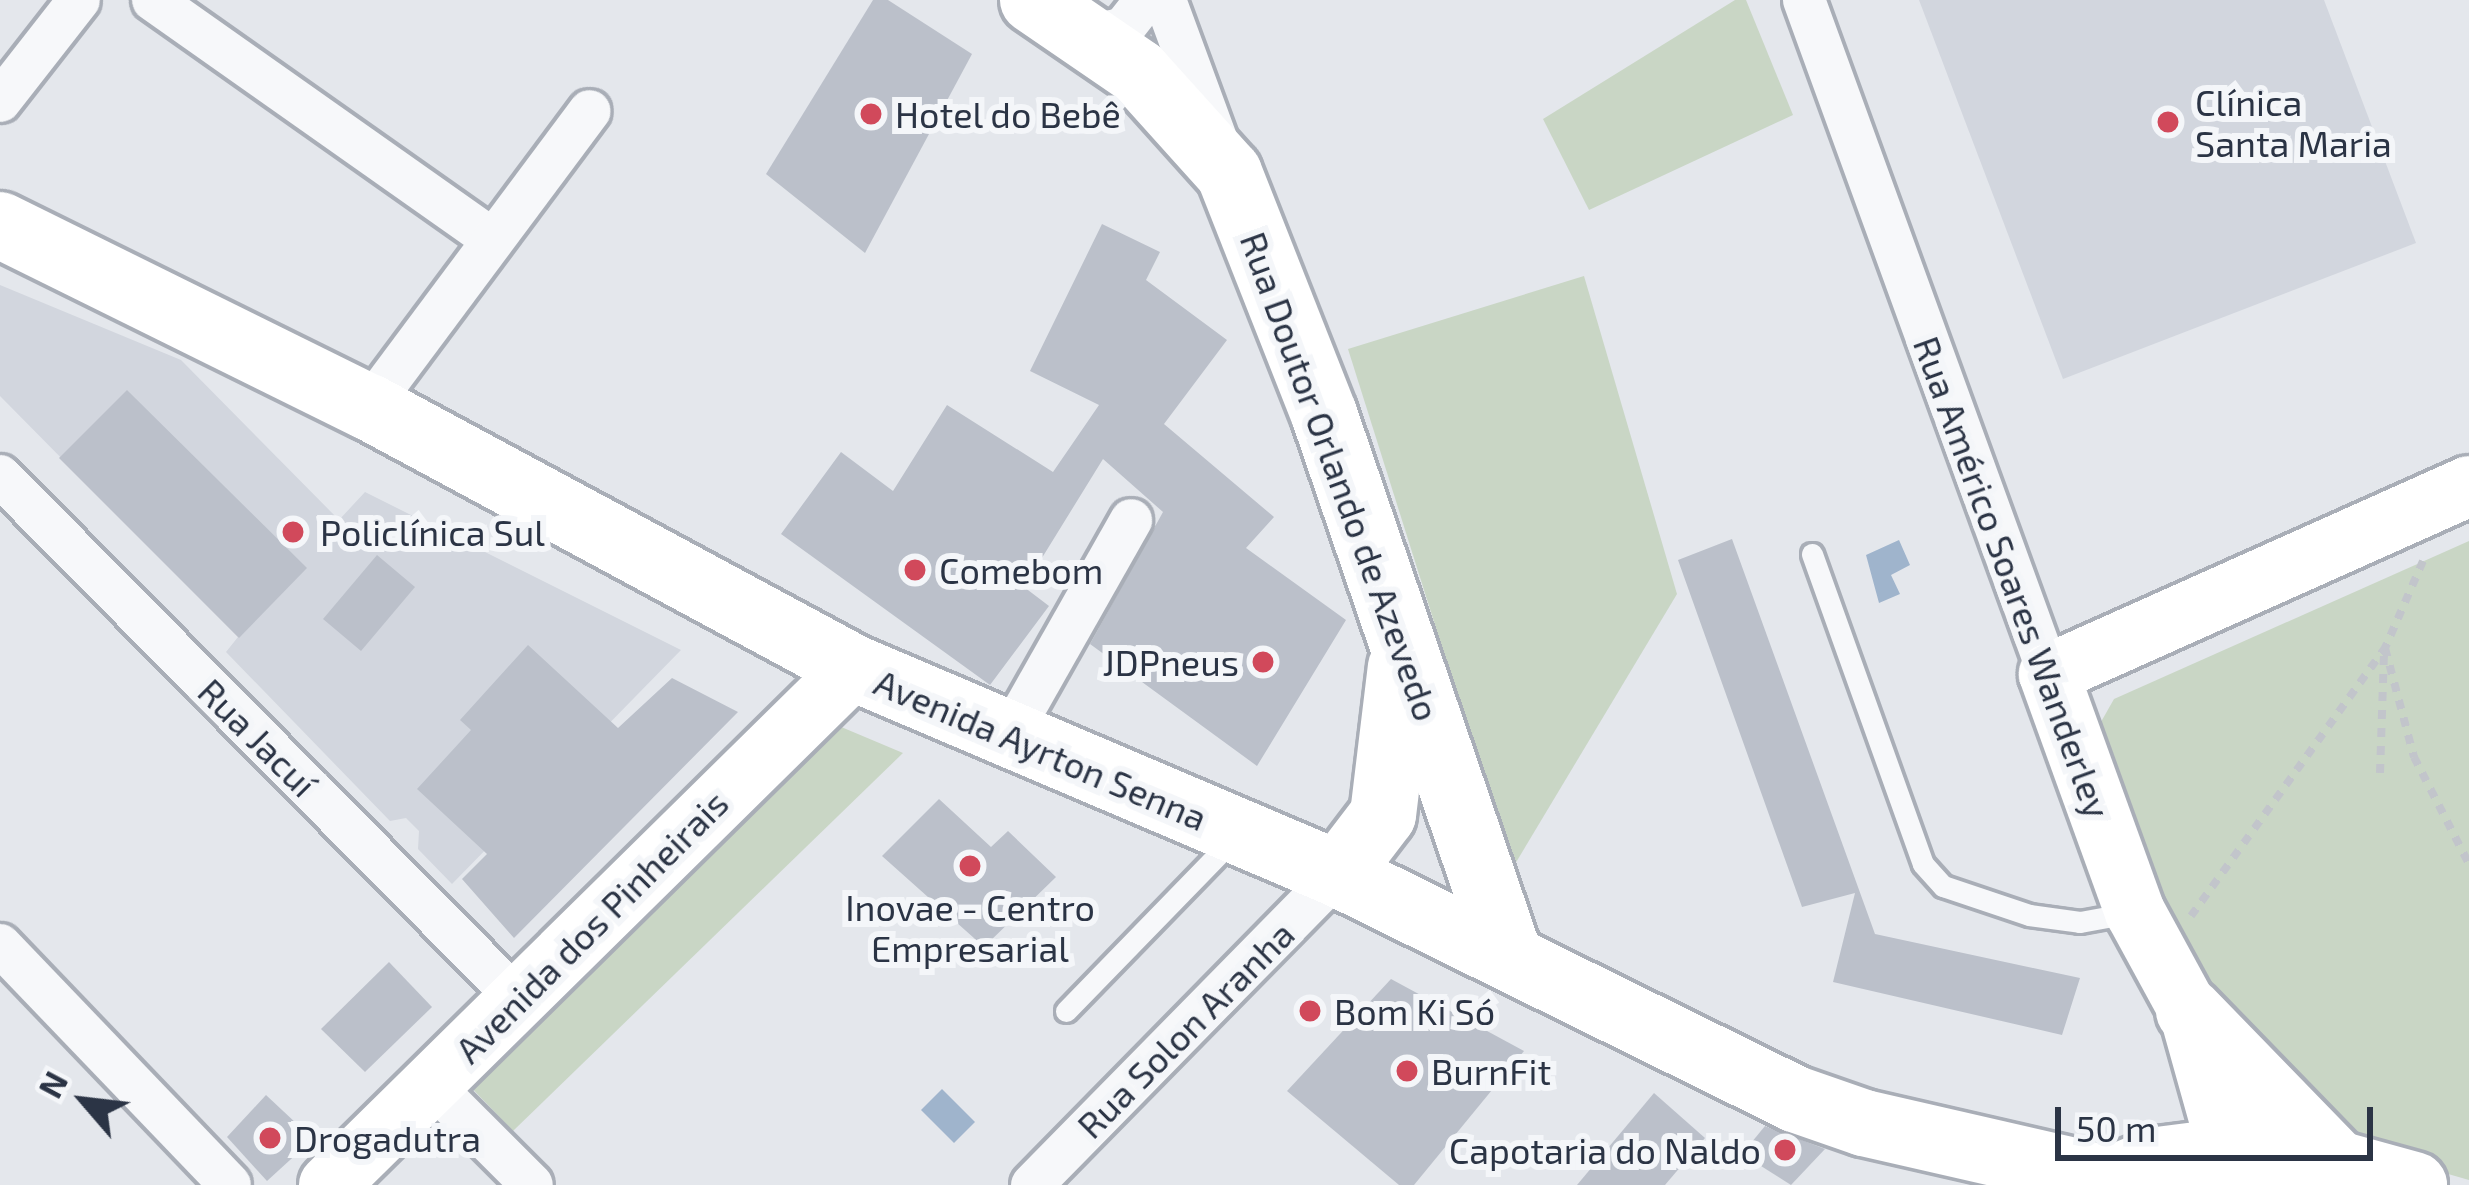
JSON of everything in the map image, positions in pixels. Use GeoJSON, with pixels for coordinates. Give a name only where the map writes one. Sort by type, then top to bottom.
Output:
{"type":"FeatureCollection","features":[{"type":"Feature","properties":{"kind":"main road"},"geometry":{"type":"LineString","coordinates":[[1033,0],[1091,35],[1138,72],[1229,173]]}},
{"type":"Feature","properties":{"kind":"main road","name":"Rua Doutor Orlando de Azevedo"},"geometry":{"type":"LineString","coordinates":[[1229,173],[1324,414],[1509,955]]}},
{"type":"Feature","properties":{"kind":"main road","name":"Avenida Ayrton Senna"},"geometry":{"type":"LineString","coordinates":[[0,225],[369,407],[854,668],[1338,874],[1795,1099],[1933,1140],[2127,1181],[2158,1160],[2224,1174],[2338,1164],[2414,1185]]}},
{"type":"Feature","properties":{"kind":"main road"},"geometry":{"type":"LineString","coordinates":[[2049,674],[2469,486]]}},
{"type":"Feature","properties":{"kind":"main road"},"geometry":{"type":"LineString","coordinates":[[1338,874],[1369,840],[1390,789],[1404,651]]}},
{"type":"Feature","properties":{"kind":"main road","name":"Avenida dos Pinheirais"},"geometry":{"type":"LineString","coordinates":[[329,1185],[854,668]]}},
{"type":"Feature","properties":{"kind":"main road","name":"Rua Américo Soares Wanderley"},"geometry":{"type":"LineString","coordinates":[[2049,674],[2161,918],[2189,1011],[2224,1174]]}},
{"type":"Feature","properties":{"kind":"main road"},"geometry":{"type":"LineString","coordinates":[[2189,1011],[2338,1164]]}},
{"type":"Feature","properties":{"kind":"street"},"geometry":{"type":"LineString","coordinates":[[0,101],[79,0]]}},
{"type":"Feature","properties":{"kind":"street"},"geometry":{"type":"LineString","coordinates":[[153,0],[490,238]]}},
{"type":"Feature","properties":{"kind":"street"},"geometry":{"type":"LineString","coordinates":[[1091,35],[1123,29],[1146,0]]}},
{"type":"Feature","properties":{"kind":"street","name":"Rua Doutor Orlando de Azevedo"},"geometry":{"type":"LineString","coordinates":[[1165,0],[1229,173]]}},
{"type":"Feature","properties":{"kind":"street","name":"Rua Américo Soares Wanderley"},"geometry":{"type":"LineString","coordinates":[[1804,0],[2049,674]]}},
{"type":"Feature","properties":{"kind":"street"},"geometry":{"type":"LineString","coordinates":[[369,407],[490,238],[590,111]]}},
{"type":"Feature","properties":{"kind":"street","name":"Rua Jacuí"},"geometry":{"type":"LineString","coordinates":[[0,476],[516,998]]}},
{"type":"Feature","properties":{"kind":"street"},"geometry":{"type":"LineString","coordinates":[[1009,736],[1131,520]]}},
{"type":"Feature","properties":{"kind":"street","name":"Rua Solon Aranha"},"geometry":{"type":"LineString","coordinates":[[1032,1185],[1338,874]]}},
{"type":"Feature","properties":{"kind":"street"},"geometry":{"type":"LineString","coordinates":[[0,945],[230,1185]]}},
{"type":"Feature","properties":{"kind":"street"},"geometry":{"type":"LineString","coordinates":[[431,1085],[532,1185]]}},
{"type":"Feature","properties":{"kind":"lane"},"geometry":{"type":"LineString","coordinates":[[1812,554],[1923,864],[1942,886],[2080,922],[2161,918]]}},
{"type":"Feature","properties":{"kind":"lane"},"geometry":{"type":"LineString","coordinates":[[1066,1010],[1239,833]]}},
{"type":"Feature","properties":{"kind":"path"},"geometry":{"type":"LineString","coordinates":[[2161,918],[2384,648],[2423,561]]}},
{"type":"Feature","properties":{"kind":"path"},"geometry":{"type":"LineString","coordinates":[[2380,773],[2376,727],[2384,648]]}},
{"type":"Feature","properties":{"kind":"path"},"geometry":{"type":"LineString","coordinates":[[2384,648],[2414,757],[2469,864]]}},
{"type":"Feature","properties":{"kind":"shaded area","name":"Clínica Santa Maria"},"geometry":{"type":"Polygon","coordinates":[[[1919,0],[2324,0],[2416,243],[2063,379],[1919,0]]]}},
{"type":"Feature","properties":{"kind":"shaded area","name":"Policlínica Sul"},"geometry":{"type":"Polygon","coordinates":[[[0,285],[181,360],[339,520],[365,492],[681,650],[452,884],[418,849],[419,831],[406,818],[390,821],[226,652],[238,637],[0,396],[0,285]]]}},
{"type":"Feature","properties":{"kind":"green space"},"geometry":{"type":"Polygon","coordinates":[[[1735,0],[1746,0],[1793,115],[1589,210],[1543,119],[1735,0]]]}},
{"type":"Feature","properties":{"kind":"green space"},"geometry":{"type":"Polygon","coordinates":[[[1584,276],[1677,594],[1512,869],[1348,349],[1584,276]]]}},
{"type":"Feature","properties":{"kind":"green space"},"geometry":{"type":"Polygon","coordinates":[[[2469,541],[2469,1180],[2344,1144],[2199,975],[2162,911],[2093,736],[2114,699],[2469,541]]]}},
{"type":"Feature","properties":{"kind":"green space"},"geometry":{"type":"Polygon","coordinates":[[[827,721],[903,753],[513,1131],[464,1080],[827,721]]]}},
{"type":"Feature","properties":{"kind":"water"},"geometry":{"type":"Polygon","coordinates":[[[1899,540],[1910,565],[1891,575],[1900,594],[1879,603],[1866,555],[1899,540]]]}},
{"type":"Feature","properties":{"kind":"water"},"geometry":{"type":"Polygon","coordinates":[[[942,1089],[975,1122],[954,1143],[921,1110],[942,1089]]]}},
{"type":"Feature","properties":{"kind":"building","name":"Hotel do Bebê"},"geometry":{"type":"Polygon","coordinates":[[[873,0],[888,0],[972,54],[865,253],[766,174],[873,0]]]}},
{"type":"Feature","properties":{"kind":"building"},"geometry":{"type":"Polygon","coordinates":[[[1102,224],[1160,252],[1146,280],[1227,340],[1164,424],[1274,517],[1246,548],[1346,620],[1257,766],[1090,644],[1163,512],[1103,459],[1024,587],[1049,606],[990,685],[781,534],[841,452],[893,491],[947,405],[1053,472],[1099,405],[1030,371],[1102,224]]]}},
{"type":"Feature","properties":{"kind":"building"},"geometry":{"type":"Polygon","coordinates":[[[127,390],[307,568],[239,638],[59,458],[127,390]]]}},
{"type":"Feature","properties":{"kind":"building"},"geometry":{"type":"Polygon","coordinates":[[[1732,539],[1875,934],[2080,978],[2062,1035],[1833,982],[1855,893],[1802,907],[1678,560],[1732,539]]]}},
{"type":"Feature","properties":{"kind":"building"},"geometry":{"type":"Polygon","coordinates":[[[377,555],[415,587],[361,651],[323,619],[377,555]]]}},
{"type":"Feature","properties":{"kind":"building"},"geometry":{"type":"Polygon","coordinates":[[[528,645],[618,728],[672,678],[738,712],[514,938],[462,879],[487,854],[417,789],[471,730],[460,720],[528,645]]]}},
{"type":"Feature","properties":{"kind":"building","name":"Inovae - Centro Empresarial"},"geometry":{"type":"Polygon","coordinates":[[[939,799],[991,847],[1008,831],[1056,877],[984,947],[882,856],[939,799]]]}},
{"type":"Feature","properties":{"kind":"building"},"geometry":{"type":"Polygon","coordinates":[[[389,962],[432,1007],[365,1072],[321,1029],[389,962]]]}},
{"type":"Feature","properties":{"kind":"building","name":"BurnFit"},"geometry":{"type":"Polygon","coordinates":[[[1391,979],[1524,1051],[1414,1185],[1399,1185],[1287,1091],[1391,979]]]}},
{"type":"Feature","properties":{"kind":"building"},"geometry":{"type":"Polygon","coordinates":[[[1654,1093],[1705,1138],[1665,1185],[1577,1185],[1654,1093]]]}},
{"type":"Feature","properties":{"kind":"building","name":"Drogadutra"},"geometry":{"type":"Polygon","coordinates":[[[266,1095],[313,1139],[267,1181],[227,1137],[266,1095]]]}},
{"type":"Feature","properties":{"kind":"building","name":"Capotaria do Naldo"},"geometry":{"type":"Polygon","coordinates":[[[1765,1126],[1825,1149],[1791,1185],[1742,1154],[1765,1126]]]}},
{"type":"Feature","properties":{"kind":"place","name":"Hotel do Bebê"},"geometry":{"type":"Point","coordinates":[871,114]}},
{"type":"Feature","properties":{"kind":"place","name":"Clínica Santa Maria"},"geometry":{"type":"Point","coordinates":[2168,122]}},
{"type":"Feature","properties":{"kind":"place","name":"Policlínica Sul"},"geometry":{"type":"Point","coordinates":[293,532]}},
{"type":"Feature","properties":{"kind":"place","name":"Comebom"},"geometry":{"type":"Point","coordinates":[915,570]}},
{"type":"Feature","properties":{"kind":"place","name":"JDPneus"},"geometry":{"type":"Point","coordinates":[1263,662]}},
{"type":"Feature","properties":{"kind":"place","name":"Inovae - Centro Empresarial"},"geometry":{"type":"Point","coordinates":[970,866]}},
{"type":"Feature","properties":{"kind":"place","name":"Bom Ki Só"},"geometry":{"type":"Point","coordinates":[1310,1011]}},
{"type":"Feature","properties":{"kind":"place","name":"BurnFit"},"geometry":{"type":"Point","coordinates":[1407,1071]}},
{"type":"Feature","properties":{"kind":"place","name":"Drogadutra"},"geometry":{"type":"Point","coordinates":[270,1138]}},
{"type":"Feature","properties":{"kind":"place","name":"Capotaria do Naldo"},"geometry":{"type":"Point","coordinates":[1785,1150]}}]}
